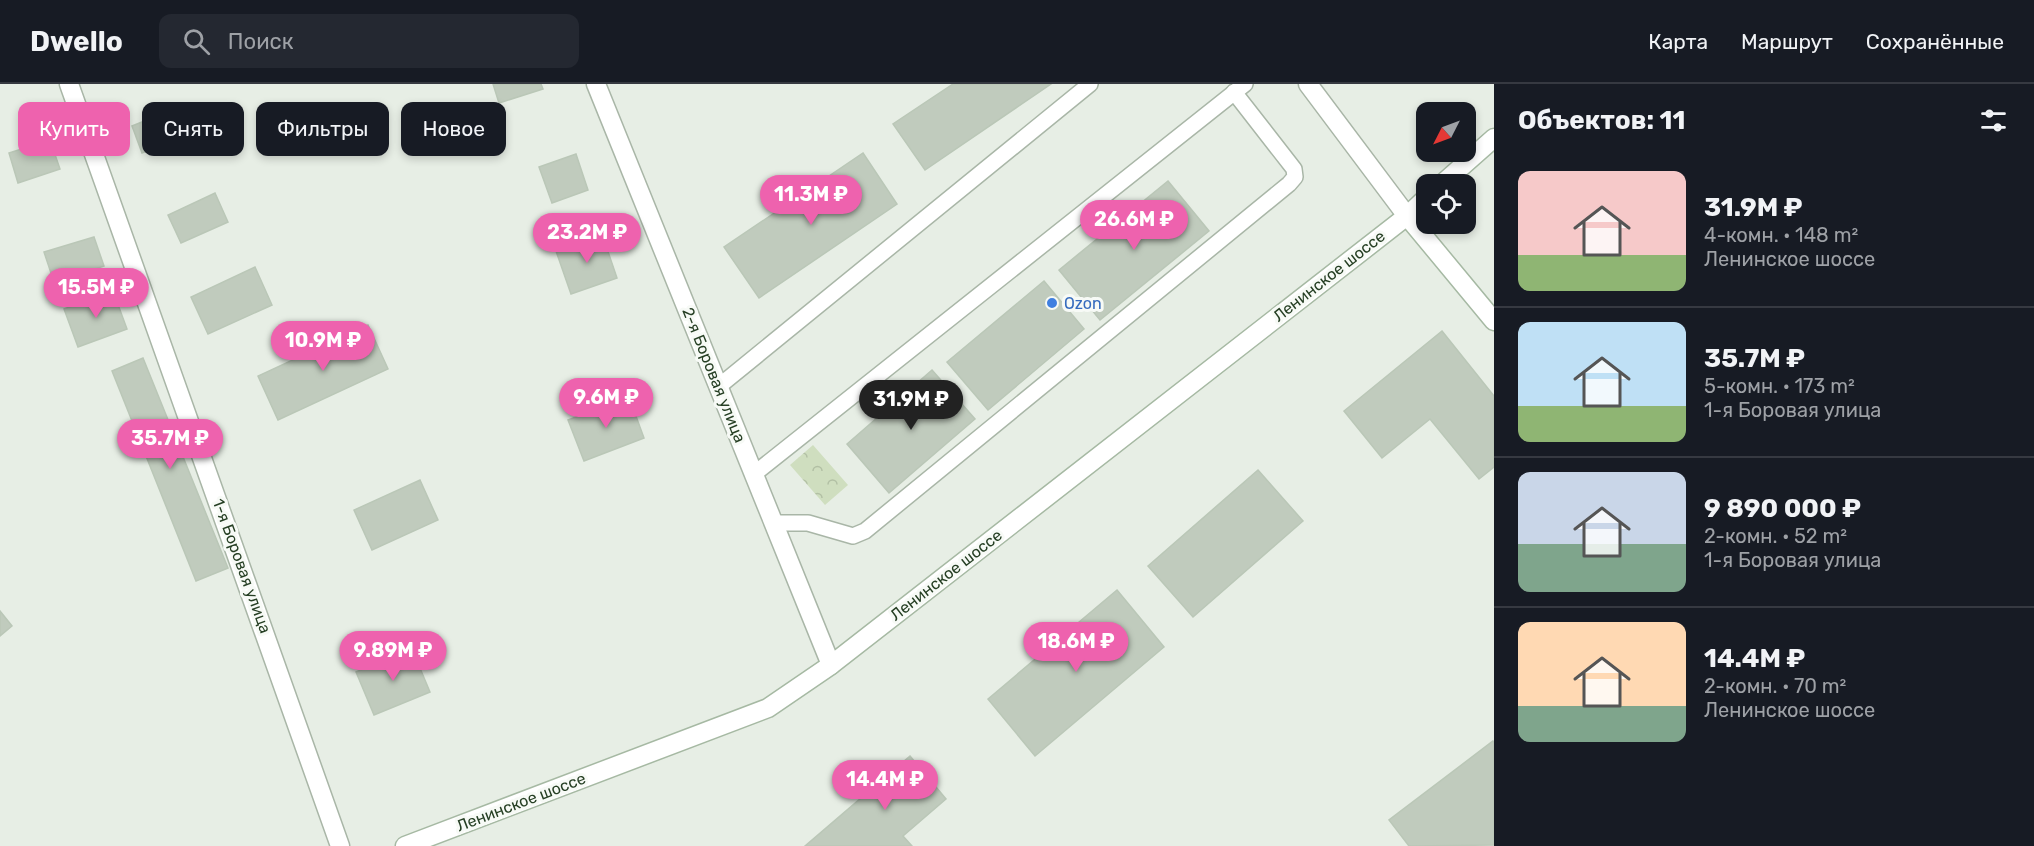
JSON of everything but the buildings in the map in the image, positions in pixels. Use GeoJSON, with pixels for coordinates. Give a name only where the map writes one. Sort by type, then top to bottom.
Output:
{"type":"FeatureCollection","features":[{"type":"Feature","properties":{"kind":"street","name":"1-я Боровая улица"},"geometry":{"type":"LineString","coordinates":[[69,84],[340,846]]}},
{"type":"Feature","properties":{"kind":"street","name":"2-я Боровая улица"},"geometry":{"type":"LineString","coordinates":[[596,84],[831,665]]}},
{"type":"Feature","properties":{"kind":"street"},"geometry":{"type":"LineString","coordinates":[[1308,84],[1407,216],[1494,321]]}},
{"type":"Feature","properties":{"kind":"street"},"geometry":{"type":"LineString","coordinates":[[1453,174],[1494,138]]}},
{"type":"Feature","properties":{"kind":"street","name":"Ленинское шоссе"},"geometry":{"type":"LineString","coordinates":[[405,846],[768,708],[831,665],[1416,207]]}},
{"type":"Feature","properties":{"kind":"lane"},"geometry":{"type":"LineString","coordinates":[[718,387],[1090,84]]}},
{"type":"Feature","properties":{"kind":"lane"},"geometry":{"type":"LineString","coordinates":[[754,474],[1239,88],[1294,169],[1295,177],[1289,184],[865,531],[853,536],[808,523],[774,523]]}},
{"type":"Feature","properties":{"kind":"green space"},"geometry":{"type":"Polygon","coordinates":[[[813,445],[848,485],[825,505],[790,465],[813,445]]]}},
{"type":"Feature","properties":{"kind":"place","name":"Ozon"},"geometry":{"type":"Point","coordinates":[1052,303]}}]}
